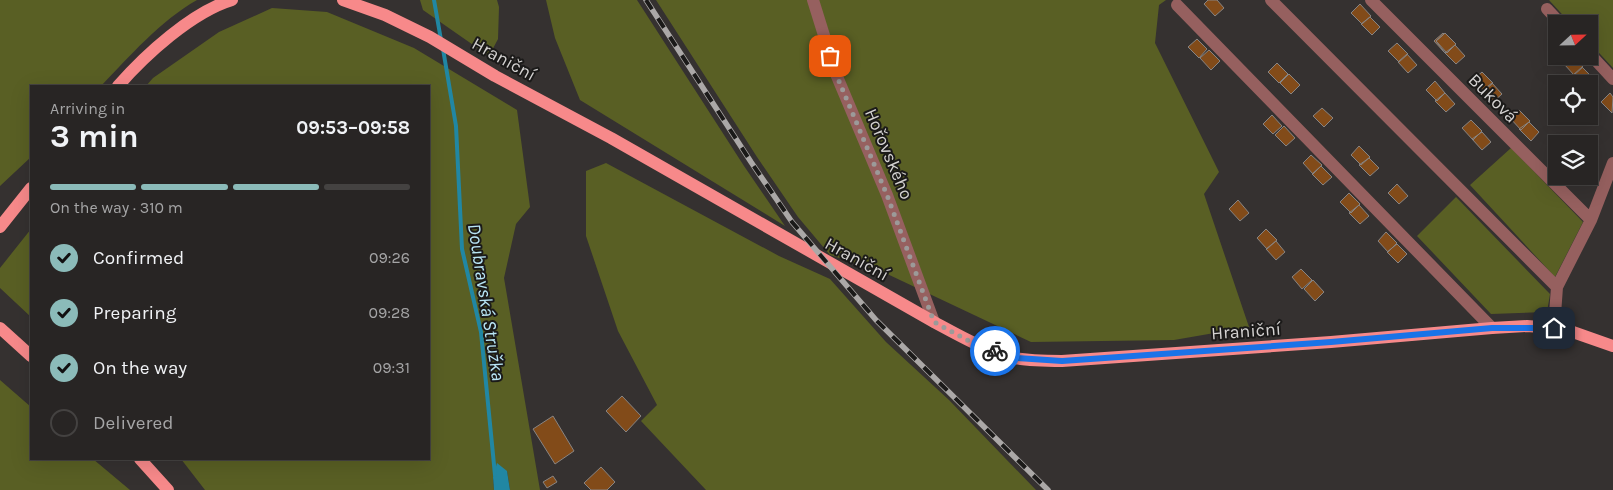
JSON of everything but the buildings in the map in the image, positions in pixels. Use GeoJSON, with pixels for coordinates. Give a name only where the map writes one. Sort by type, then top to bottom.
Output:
{"type":"FeatureCollection","features":[{"type":"Feature","properties":{"kind":"main road"},"geometry":{"type":"LineString","coordinates":[[119,85],[148,55],[174,34],[210,9],[232,0]]}},
{"type":"Feature","properties":{"kind":"main road","name":"Hraniční"},"geometry":{"type":"LineString","coordinates":[[343,0],[385,15],[430,37],[495,76],[603,134],[934,322],[969,341],[1002,354],[1031,360],[1062,361],[1331,342],[1492,328],[1554,328],[1586,336],[1613,346]]}},
{"type":"Feature","properties":{"kind":"main road"},"geometry":{"type":"LineString","coordinates":[[0,227],[30,189]]}},
{"type":"Feature","properties":{"kind":"main road"},"geometry":{"type":"LineString","coordinates":[[0,328],[30,355]]}},
{"type":"Feature","properties":{"kind":"main road"},"geometry":{"type":"LineString","coordinates":[[141,460],[168,490]]}},
{"type":"Feature","properties":{"kind":"street","name":"Hořovského"},"geometry":{"type":"LineString","coordinates":[[813,0],[836,74],[887,195],[934,322]]}},
{"type":"Feature","properties":{"kind":"street"},"geometry":{"type":"LineString","coordinates":[[1271,0],[1558,287]]}},
{"type":"Feature","properties":{"kind":"street","name":"Buková"},"geometry":{"type":"LineString","coordinates":[[1371,0],[1591,220]]}},
{"type":"Feature","properties":{"kind":"street"},"geometry":{"type":"LineString","coordinates":[[1177,5],[1492,328]]}},
{"type":"Feature","properties":{"kind":"street"},"geometry":{"type":"LineString","coordinates":[[1547,9],[1553,15]]}},
{"type":"Feature","properties":{"kind":"street"},"geometry":{"type":"LineString","coordinates":[[1598,63],[1613,79]]}},
{"type":"Feature","properties":{"kind":"street"},"geometry":{"type":"LineString","coordinates":[[1554,328],[1558,287],[1591,220],[1613,163]]}},
{"type":"Feature","properties":{"kind":"green space"},"geometry":{"type":"Polygon","coordinates":[[[0,0],[197,0],[170,18],[134,51],[102,85],[30,85],[30,158],[0,186],[0,0]]]}},
{"type":"Feature","properties":{"kind":"green space"},"geometry":{"type":"Polygon","coordinates":[[[420,0],[497,0],[499,7],[498,39],[489,56],[423,10],[420,0]]]}},
{"type":"Feature","properties":{"kind":"green space"},"geometry":{"type":"Polygon","coordinates":[[[546,0],[637,0],[785,226],[580,100],[555,38],[546,0]]]}},
{"type":"Feature","properties":{"kind":"green space"},"geometry":{"type":"Polygon","coordinates":[[[656,0],[1166,0],[1159,5],[1155,43],[1219,172],[1204,194],[1249,327],[1174,340],[1031,342],[883,272],[830,255],[798,217],[757,157],[656,0]]]}},
{"type":"Feature","properties":{"kind":"green space"},"geometry":{"type":"Polygon","coordinates":[[[1549,0],[1613,0],[1613,68],[1598,52],[1598,15],[1563,15],[1549,0]]]}},
{"type":"Feature","properties":{"kind":"green space"},"geometry":{"type":"Polygon","coordinates":[[[272,8],[327,12],[414,48],[517,110],[530,207],[516,224],[504,278],[540,490],[510,490],[507,471],[493,477],[494,490],[205,490],[182,460],[430,460],[430,85],[147,85],[153,78],[219,32],[272,8]]]}},
{"type":"Feature","properties":{"kind":"green space"},"geometry":{"type":"Polygon","coordinates":[[[1511,148],[1583,222],[1555,277],[1470,185],[1511,148]]]}},
{"type":"Feature","properties":{"kind":"green space"},"geometry":{"type":"Polygon","coordinates":[[[606,163],[779,256],[830,279],[886,342],[949,400],[1036,490],[706,490],[641,421],[657,405],[618,331],[586,236],[586,171],[606,163]]]}},
{"type":"Feature","properties":{"kind":"green space"},"geometry":{"type":"Polygon","coordinates":[[[1456,197],[1550,294],[1547,312],[1491,314],[1417,236],[1456,197]]]}},
{"type":"Feature","properties":{"kind":"green space"},"geometry":{"type":"Polygon","coordinates":[[[30,230],[30,316],[0,288],[0,268],[30,230]]]}},
{"type":"Feature","properties":{"kind":"green space"},"geometry":{"type":"Polygon","coordinates":[[[0,380],[30,406],[30,460],[94,460],[130,490],[0,490],[0,380]]]}},
{"type":"Feature","properties":{"kind":"water"},"geometry":{"type":"Polygon","coordinates":[[[497,463],[507,471],[510,490],[494,490],[493,477],[497,463]]]}},
{"type":"Feature","properties":{"kind":"waterway","name":"Doubravská Stružka"},"geometry":{"type":"LineString","coordinates":[[434,0],[441,40]]}},
{"type":"Feature","properties":{"kind":"waterway","name":"Doubravská Stružka"},"geometry":{"type":"LineString","coordinates":[[443,49],[456,126],[462,249],[481,332],[495,475]]}},
{"type":"Feature","properties":{"kind":"railway"},"geometry":{"type":"LineString","coordinates":[[646,0],[792,222],[876,320],[1048,490]]}},
{"type":"Feature","properties":{"kind":"way so far"},"geometry":{"type":"LineString","coordinates":[[830,56],[887,195],[934,322],[969,341],[995,351]]}},
{"type":"Feature","properties":{"kind":"route"},"geometry":{"type":"LineString","coordinates":[[995,351],[1017,358],[1062,361],[1331,342],[1492,328],[1527,326],[1554,328]]}}]}
